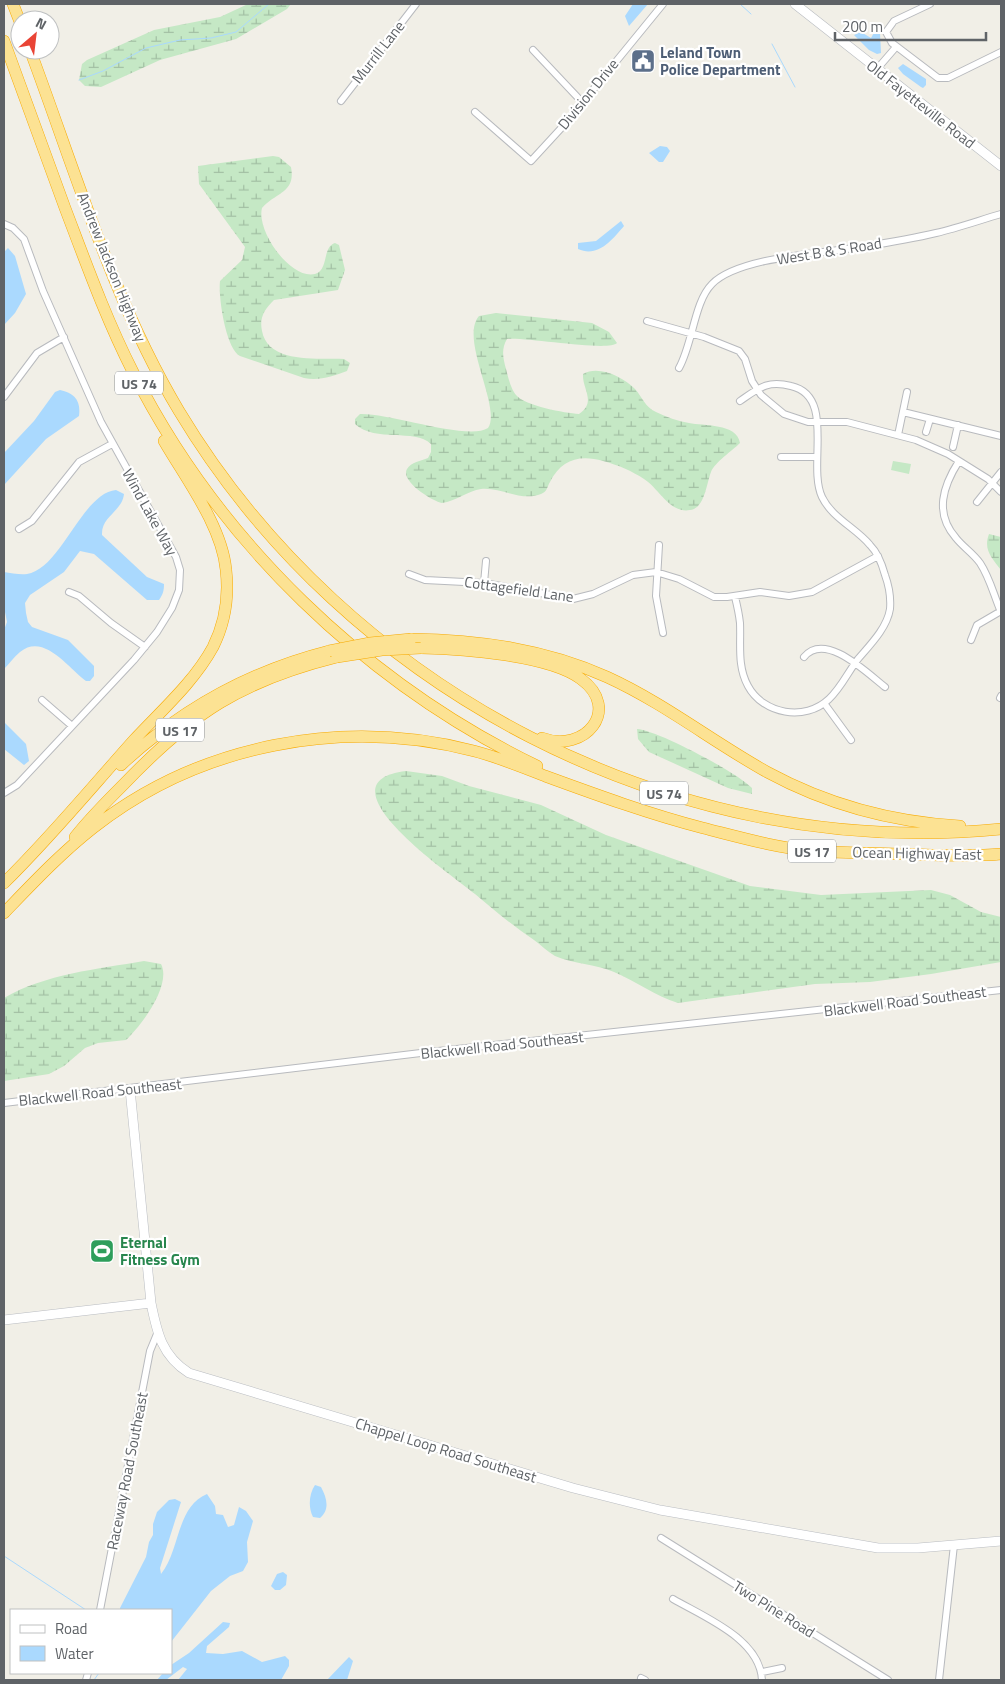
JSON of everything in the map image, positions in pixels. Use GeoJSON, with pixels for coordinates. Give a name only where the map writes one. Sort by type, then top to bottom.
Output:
{"type":"FeatureCollection","features":[{"type":"Feature","properties":{"kind":"highway","name":"Andrew Jackson Highway"},"geometry":{"type":"LineString","coordinates":[[4,41],[90,276],[133,373],[173,441],[215,501],[260,556],[321,618],[380,668],[448,716],[515,755],[628,806]]}},
{"type":"Feature","properties":{"kind":"highway","name":"Andrew Jackson Highway"},"geometry":{"type":"LineString","coordinates":[[34,60],[129,314],[158,374],[212,461],[259,524],[341,608],[428,677],[493,718],[557,752],[668,795],[741,814],[784,822],[859,831],[934,833],[1001,827]]}},
{"type":"Feature","properties":{"kind":"highway"},"geometry":{"type":"LineString","coordinates":[[71,812],[202,665],[217,638],[226,606],[226,568],[220,542],[208,517],[156,426],[133,373]]}},
{"type":"Feature","properties":{"kind":"highway","name":"US 17"},"geometry":{"type":"LineString","coordinates":[[4,883],[71,812],[145,743],[190,709],[230,687],[265,671],[370,643],[411,639],[491,643],[550,656],[593,671],[654,701],[768,772],[800,788],[849,807],[894,818],[934,824],[1001,827]]}},
{"type":"Feature","properties":{"kind":"highway"},"geometry":{"type":"LineString","coordinates":[[333,654],[421,648],[483,652],[559,668],[586,683],[598,701],[598,714],[593,726],[583,736],[570,742],[545,740],[493,718]]}},
{"type":"Feature","properties":{"kind":"highway","name":"US 17"},"geometry":{"type":"LineString","coordinates":[[4,914],[60,856],[86,822],[141,766],[194,718],[225,699],[261,682],[333,654]]}},
{"type":"Feature","properties":{"kind":"highway"},"geometry":{"type":"LineString","coordinates":[[60,856],[110,816],[183,774],[254,750],[317,739],[390,737],[458,748],[516,765],[628,806]]}},
{"type":"Feature","properties":{"kind":"highway","name":"Ocean Highway East"},"geometry":{"type":"LineString","coordinates":[[628,806],[701,828],[811,851],[925,855],[1001,854]]}},
{"type":"Feature","properties":{"kind":"street","name":"Murrill Lane"},"geometry":{"type":"LineString","coordinates":[[341,100],[416,4]]}},
{"type":"Feature","properties":{"kind":"street","name":"Division Drive"},"geometry":{"type":"LineString","coordinates":[[475,112],[531,161],[663,4]]}},
{"type":"Feature","properties":{"kind":"street","name":"Old Fayetteville Road"},"geometry":{"type":"LineString","coordinates":[[795,4],[1001,166]]}},
{"type":"Feature","properties":{"kind":"street"},"geometry":{"type":"LineString","coordinates":[[930,4],[890,24],[887,36],[896,47],[934,76],[948,78],[1001,52]]}},
{"type":"Feature","properties":{"kind":"street"},"geometry":{"type":"LineString","coordinates":[[877,69],[896,47]]}},
{"type":"Feature","properties":{"kind":"street"},"geometry":{"type":"LineString","coordinates":[[534,50],[582,102]]}},
{"type":"Feature","properties":{"kind":"street","name":"West B & S Road"},"geometry":{"type":"LineString","coordinates":[[679,368],[693,334],[705,293],[719,278],[735,269],[777,259],[864,247],[936,233],[1001,214]]}},
{"type":"Feature","properties":{"kind":"street","name":"Wind Lake Way"},"geometry":{"type":"LineString","coordinates":[[4,224],[13,228],[24,239],[64,337],[112,444],[176,557],[180,570],[180,584],[175,602],[145,647],[17,786],[4,793]]}},
{"type":"Feature","properties":{"kind":"street"},"geometry":{"type":"LineString","coordinates":[[647,321],[693,334],[740,351],[757,390],[766,401],[784,414],[800,420],[847,422],[932,446],[959,461],[993,484],[1001,492]]}},
{"type":"Feature","properties":{"kind":"street"},"geometry":{"type":"LineString","coordinates":[[4,397],[37,353],[64,337]]}},
{"type":"Feature","properties":{"kind":"street"},"geometry":{"type":"LineString","coordinates":[[735,597],[740,621],[741,665],[745,679],[752,692],[763,703],[784,712],[806,711],[824,704],[838,689],[880,630],[889,612],[890,592],[878,556],[866,540],[826,504],[818,484],[817,422],[812,400],[801,388],[776,382],[757,390],[740,401]]}},
{"type":"Feature","properties":{"kind":"street"},"geometry":{"type":"LineString","coordinates":[[898,435],[907,392]]}},
{"type":"Feature","properties":{"kind":"street"},"geometry":{"type":"LineString","coordinates":[[903,412],[1001,436]]}},
{"type":"Feature","properties":{"kind":"street"},"geometry":{"type":"LineString","coordinates":[[926,432],[930,419]]}},
{"type":"Feature","properties":{"kind":"street"},"geometry":{"type":"LineString","coordinates":[[953,447],[958,425]]}},
{"type":"Feature","properties":{"kind":"street"},"geometry":{"type":"LineString","coordinates":[[19,529],[32,521],[79,462],[112,444]]}},
{"type":"Feature","properties":{"kind":"street"},"geometry":{"type":"LineString","coordinates":[[782,457],[817,457]]}},
{"type":"Feature","properties":{"kind":"street"},"geometry":{"type":"LineString","coordinates":[[959,461],[947,481],[943,494],[945,519],[956,538],[972,553],[985,571],[1001,611],[976,625],[971,640]]}},
{"type":"Feature","properties":{"kind":"street"},"geometry":{"type":"LineString","coordinates":[[977,502],[1001,472]]}},
{"type":"Feature","properties":{"kind":"street"},"geometry":{"type":"LineString","coordinates":[[659,545],[656,572],[656,603],[663,633]]}},
{"type":"Feature","properties":{"kind":"street","name":"Cottagefield Lane"},"geometry":{"type":"LineString","coordinates":[[409,574],[425,580],[484,583],[573,599],[593,594],[633,575],[656,572],[679,579],[714,596],[735,597],[754,592],[782,596],[804,594],[878,556]]}},
{"type":"Feature","properties":{"kind":"street"},"geometry":{"type":"LineString","coordinates":[[484,583],[486,561]]}},
{"type":"Feature","properties":{"kind":"street"},"geometry":{"type":"LineString","coordinates":[[69,592],[80,596],[111,624],[145,647]]}},
{"type":"Feature","properties":{"kind":"street"},"geometry":{"type":"LineString","coordinates":[[804,657],[812,650],[823,649],[842,655],[885,687]]}},
{"type":"Feature","properties":{"kind":"street"},"geometry":{"type":"LineString","coordinates":[[42,700],[72,726]]}},
{"type":"Feature","properties":{"kind":"street"},"geometry":{"type":"LineString","coordinates":[[824,704],[851,740]]}},
{"type":"Feature","properties":{"kind":"street","name":"Blackwell Road Southeast"},"geometry":{"type":"LineString","coordinates":[[4,1103],[421,1053],[1001,990]]}},
{"type":"Feature","properties":{"kind":"street","name":"Chappel Loop Road Southeast"},"geometry":{"type":"LineString","coordinates":[[130,1089],[151,1303],[157,1334],[160,1342],[174,1362],[189,1373],[200,1378],[618,1500],[868,1546],[901,1548],[1001,1540]]}},
{"type":"Feature","properties":{"kind":"street"},"geometry":{"type":"LineString","coordinates":[[4,1320],[151,1303]]}},
{"type":"Feature","properties":{"kind":"street","name":"Raceway Road Southeast"},"geometry":{"type":"LineString","coordinates":[[100,1609],[150,1350],[157,1334]]}},
{"type":"Feature","properties":{"kind":"street","name":"Two Pine Road"},"geometry":{"type":"LineString","coordinates":[[660,1538],[888,1680]]}},
{"type":"Feature","properties":{"kind":"street"},"geometry":{"type":"LineString","coordinates":[[938,1680],[954,1545]]}},
{"type":"Feature","properties":{"kind":"street"},"geometry":{"type":"LineString","coordinates":[[673,1600],[736,1637],[749,1649],[762,1672],[762,1680]]}},
{"type":"Feature","properties":{"kind":"street"},"geometry":{"type":"LineString","coordinates":[[762,1672],[782,1668]]}},
{"type":"Feature","properties":{"kind":"green space"},"geometry":{"type":"Polygon","coordinates":[[[248,4],[291,4],[287,9],[236,39],[160,60],[101,87],[85,86],[79,80],[82,64],[87,60],[154,30],[220,17],[248,4]]]}},
{"type":"Feature","properties":{"kind":"green space"},"geometry":{"type":"Polygon","coordinates":[[[273,156],[279,157],[291,167],[292,176],[288,187],[262,208],[264,228],[277,252],[295,269],[305,274],[315,274],[322,268],[328,249],[335,243],[339,245],[345,270],[338,290],[274,300],[264,314],[261,322],[262,331],[266,342],[284,354],[308,358],[344,359],[350,363],[347,371],[331,376],[316,379],[304,378],[240,356],[231,344],[224,322],[220,298],[220,281],[242,260],[245,247],[199,184],[198,166],[273,156]]]}},
{"type":"Feature","properties":{"kind":"green space"},"geometry":{"type":"Polygon","coordinates":[[[496,313],[592,323],[609,332],[617,343],[599,346],[507,339],[503,354],[505,365],[513,390],[521,399],[536,406],[579,414],[587,405],[588,400],[583,374],[596,371],[603,372],[624,380],[635,389],[649,408],[660,414],[681,421],[719,427],[733,432],[738,437],[740,443],[713,468],[701,503],[694,509],[679,509],[672,506],[650,483],[635,473],[609,463],[586,458],[565,464],[554,474],[545,492],[534,496],[481,489],[442,503],[431,499],[412,485],[406,474],[407,469],[414,463],[428,458],[431,452],[431,444],[424,439],[415,437],[373,433],[355,424],[355,419],[360,414],[464,431],[478,431],[488,428],[491,418],[490,405],[477,356],[474,327],[479,316],[496,313]]]}},
{"type":"Feature","properties":{"kind":"green space"},"geometry":{"type":"Polygon","coordinates":[[[893,461],[911,464],[909,474],[891,470],[893,461]]]}},
{"type":"Feature","properties":{"kind":"green space"},"geometry":{"type":"Polygon","coordinates":[[[989,534],[1001,537],[1001,570],[988,549],[987,540],[989,534]]]}},
{"type":"Feature","properties":{"kind":"green space"},"geometry":{"type":"Polygon","coordinates":[[[637,729],[647,731],[678,744],[715,763],[744,781],[752,788],[752,794],[728,788],[649,752],[638,739],[637,729]]]}},
{"type":"Feature","properties":{"kind":"green space"},"geometry":{"type":"Polygon","coordinates":[[[406,771],[442,776],[469,786],[541,805],[606,835],[750,886],[821,895],[931,890],[950,895],[981,912],[1001,917],[1001,962],[870,982],[815,984],[678,1003],[614,972],[555,956],[511,924],[420,851],[398,830],[382,810],[375,792],[382,779],[406,771]]]}},
{"type":"Feature","properties":{"kind":"green space"},"geometry":{"type":"Polygon","coordinates":[[[144,961],[161,964],[163,973],[162,983],[159,994],[147,1015],[126,1040],[98,1043],[85,1048],[64,1066],[49,1074],[4,1081],[4,998],[37,983],[54,978],[144,961]]]}},
{"type":"Feature","properties":{"kind":"water"},"geometry":{"type":"Polygon","coordinates":[[[633,4],[648,4],[629,26],[625,16],[633,4]]]}},
{"type":"Feature","properties":{"kind":"water"},"geometry":{"type":"Polygon","coordinates":[[[875,31],[880,33],[881,53],[877,54],[869,50],[854,35],[861,32],[871,38],[875,31]]]}},
{"type":"Feature","properties":{"kind":"water"},"geometry":{"type":"Polygon","coordinates":[[[903,64],[926,79],[926,85],[923,88],[903,74],[898,68],[903,64]]]}},
{"type":"Feature","properties":{"kind":"water"},"geometry":{"type":"Polygon","coordinates":[[[660,146],[667,147],[670,151],[663,162],[659,162],[649,153],[660,146]]]}},
{"type":"Feature","properties":{"kind":"water"},"geometry":{"type":"Polygon","coordinates":[[[621,221],[624,226],[604,246],[592,251],[578,249],[578,243],[596,241],[621,221]]]}},
{"type":"Feature","properties":{"kind":"water"},"geometry":{"type":"Polygon","coordinates":[[[8,248],[15,256],[26,294],[15,313],[4,325],[4,252],[8,248]]]}},
{"type":"Feature","properties":{"kind":"water"},"geometry":{"type":"Polygon","coordinates":[[[60,390],[70,393],[76,398],[79,406],[79,416],[46,439],[4,485],[4,453],[34,421],[55,392],[60,390]]]}},
{"type":"Feature","properties":{"kind":"water"},"geometry":{"type":"Polygon","coordinates":[[[116,490],[124,494],[120,505],[105,523],[102,535],[147,577],[164,584],[159,600],[147,600],[94,554],[80,551],[64,572],[30,595],[25,603],[26,613],[28,622],[32,627],[68,640],[94,666],[94,676],[90,681],[86,681],[56,654],[38,646],[29,647],[20,652],[4,669],[4,630],[7,622],[4,607],[4,572],[27,574],[39,569],[61,546],[93,504],[104,494],[116,490]]]}},
{"type":"Feature","properties":{"kind":"water"},"geometry":{"type":"Polygon","coordinates":[[[4,722],[26,744],[29,761],[24,765],[4,749],[4,722]]]}},
{"type":"Feature","properties":{"kind":"water"},"geometry":{"type":"Polygon","coordinates":[[[315,1485],[321,1487],[326,1500],[325,1511],[320,1518],[313,1517],[310,1509],[310,1496],[315,1485]]]}},
{"type":"Feature","properties":{"kind":"water"},"geometry":{"type":"Polygon","coordinates":[[[207,1494],[215,1506],[216,1514],[223,1515],[228,1527],[234,1525],[239,1507],[246,1511],[253,1521],[247,1542],[248,1562],[243,1571],[230,1576],[211,1591],[172,1641],[172,1609],[120,1608],[146,1557],[149,1542],[153,1535],[153,1524],[157,1512],[169,1500],[175,1499],[181,1502],[160,1568],[161,1574],[172,1554],[184,1519],[189,1509],[197,1500],[207,1494]]]}},
{"type":"Feature","properties":{"kind":"water"},"geometry":{"type":"Polygon","coordinates":[[[283,1572],[287,1575],[286,1585],[280,1590],[275,1590],[271,1586],[277,1574],[283,1572]]]}},
{"type":"Feature","properties":{"kind":"water"},"geometry":{"type":"Polygon","coordinates":[[[223,1622],[230,1623],[229,1627],[207,1646],[206,1653],[223,1654],[242,1651],[262,1662],[285,1656],[289,1660],[289,1666],[281,1680],[178,1680],[187,1669],[183,1667],[166,1680],[157,1680],[162,1674],[172,1674],[172,1664],[189,1653],[223,1622]]]}},
{"type":"Feature","properties":{"kind":"water"},"geometry":{"type":"Polygon","coordinates":[[[349,1657],[353,1661],[347,1680],[327,1680],[349,1657]]]}},
{"type":"Feature","properties":{"kind":"waterway"},"geometry":{"type":"LineString","coordinates":[[79,80],[103,71],[146,48],[180,40],[211,38],[236,32],[269,4]]}},
{"type":"Feature","properties":{"kind":"waterway"},"geometry":{"type":"LineString","coordinates":[[740,4],[751,14]]}},
{"type":"Feature","properties":{"kind":"waterway"},"geometry":{"type":"LineString","coordinates":[[772,44],[795,87]]}},
{"type":"Feature","properties":{"kind":"waterway"},"geometry":{"type":"LineString","coordinates":[[4,1556],[84,1609]]}},
{"type":"Feature","properties":{"kind":"waterway"},"geometry":{"type":"LineString","coordinates":[[94,1680],[98,1674]]}},
{"type":"Feature","properties":{"kind":"place","name":"Leland Town Police Department"},"geometry":{"type":"Point","coordinates":[643,61]}},
{"type":"Feature","properties":{"kind":"place","name":"Eternal Fitness Gym"},"geometry":{"type":"Point","coordinates":[102,1251]}}]}
